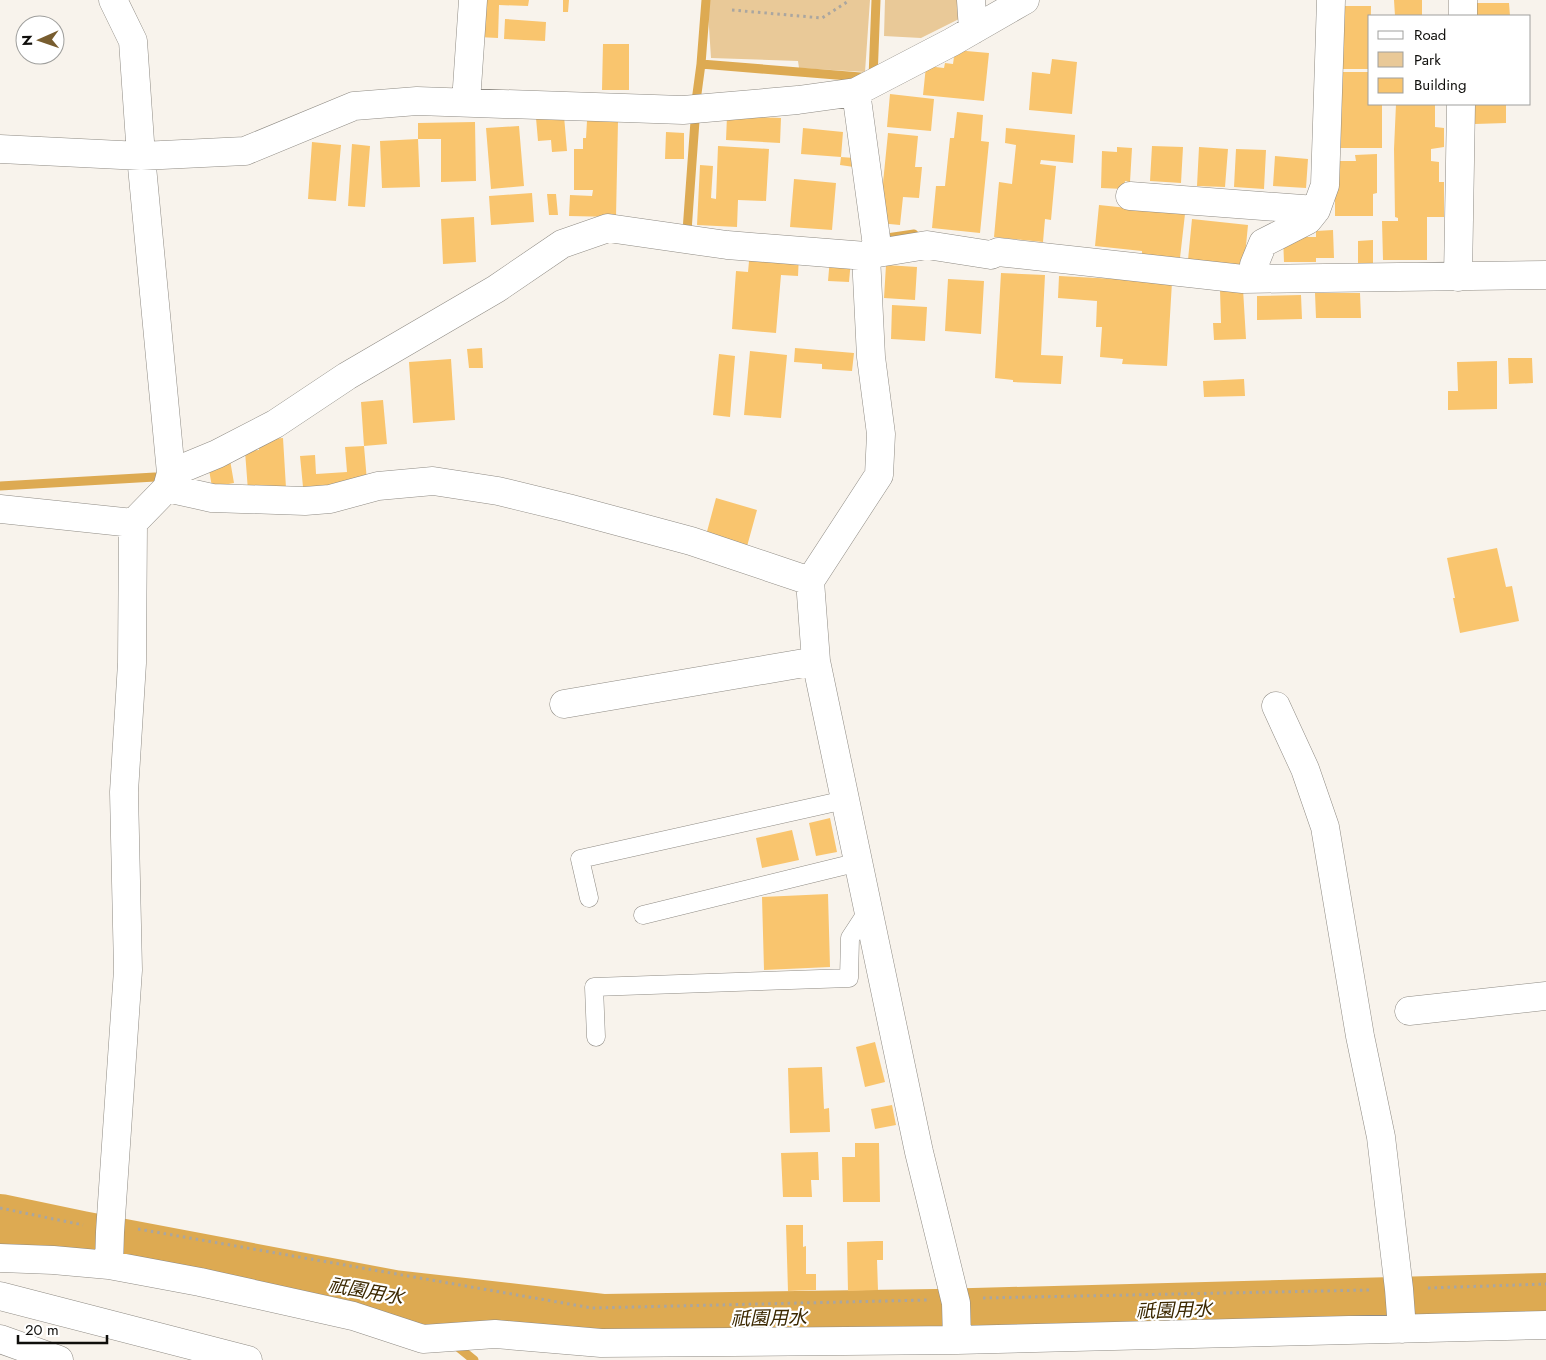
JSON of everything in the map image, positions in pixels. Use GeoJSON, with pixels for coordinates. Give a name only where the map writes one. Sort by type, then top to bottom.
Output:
{"type":"FeatureCollection","features":[{"type":"Feature","properties":{"kind":"street"},"geometry":{"type":"LineString","coordinates":[[113,0],[133,41],[169,481]]}},
{"type":"Feature","properties":{"kind":"street"},"geometry":{"type":"LineString","coordinates":[[466,102],[473,0]]}},
{"type":"Feature","properties":{"kind":"street"},"geometry":{"type":"LineString","coordinates":[[971,0],[973,30]]}},
{"type":"Feature","properties":{"kind":"street"},"geometry":{"type":"LineString","coordinates":[[0,149],[141,156],[245,151],[354,106],[417,101],[683,110],[798,100],[856,92],[1025,0]]}},
{"type":"Feature","properties":{"kind":"street"},"geometry":{"type":"LineString","coordinates":[[1253,278],[1254,265],[1263,243],[1308,220],[1316,210],[1326,185],[1331,0]]}},
{"type":"Feature","properties":{"kind":"street"},"geometry":{"type":"LineString","coordinates":[[1463,0],[1463,15]]}},
{"type":"Feature","properties":{"kind":"street"},"geometry":{"type":"LineString","coordinates":[[856,92],[874,248],[870,357],[881,434],[879,475],[810,581],[816,661],[956,1318]]}},
{"type":"Feature","properties":{"kind":"street"},"geometry":{"type":"LineString","coordinates":[[1458,277],[1461,105]]}},
{"type":"Feature","properties":{"kind":"street"},"geometry":{"type":"LineString","coordinates":[[1130,196],[1316,210]]}},
{"type":"Feature","properties":{"kind":"street"},"geometry":{"type":"LineString","coordinates":[[110,1244],[128,970],[124,792],[132,663],[133,523],[169,481],[275,424],[347,376],[496,289],[562,244],[608,228],[727,245],[874,248],[927,245],[991,255],[998,252],[1242,279],[1546,275]]}},
{"type":"Feature","properties":{"kind":"street"},"geometry":{"type":"LineString","coordinates":[[169,481],[212,498],[305,501],[330,499],[378,486],[433,480],[498,491],[587,513],[691,541],[810,581]]}},
{"type":"Feature","properties":{"kind":"street"},"geometry":{"type":"LineString","coordinates":[[0,509],[133,523]]}},
{"type":"Feature","properties":{"kind":"street"},"geometry":{"type":"LineString","coordinates":[[564,704],[816,661]]}},
{"type":"Feature","properties":{"kind":"street"},"geometry":{"type":"LineString","coordinates":[[1276,706],[1305,769],[1325,827],[1360,1036],[1381,1137],[1400,1308]]}},
{"type":"Feature","properties":{"kind":"street"},"geometry":{"type":"LineString","coordinates":[[1409,1011],[1546,996]]}},
{"type":"Feature","properties":{"kind":"street"},"geometry":{"type":"LineString","coordinates":[[0,1258],[53,1260],[110,1244],[200,1282],[353,1316],[432,1346],[465,1336],[495,1334],[601,1343],[956,1318],[1058,1349],[1400,1308],[1546,1325]]}},
{"type":"Feature","properties":{"kind":"street"},"geometry":{"type":"LineString","coordinates":[[0,1296],[248,1360]]}},
{"type":"Feature","properties":{"kind":"street"},"geometry":{"type":"LineString","coordinates":[[0,1339],[59,1360]]}},
{"type":"Feature","properties":{"kind":"lane"},"geometry":{"type":"LineString","coordinates":[[589,898],[580,859],[845,800]]}},
{"type":"Feature","properties":{"kind":"lane"},"geometry":{"type":"LineString","coordinates":[[643,915],[859,862]]}},
{"type":"Feature","properties":{"kind":"lane"},"geometry":{"type":"LineString","coordinates":[[596,1037],[594,987],[849,978],[850,938],[869,909]]}},
{"type":"Feature","properties":{"kind":"path"},"geometry":{"type":"LineString","coordinates":[[732,10],[822,18],[848,0]]}},
{"type":"Feature","properties":{"kind":"path"},"geometry":{"type":"LineString","coordinates":[[0,1208],[98,1228],[110,1244],[592,1308],[956,1318],[1400,1308],[1546,1284]]}},
{"type":"Feature","properties":{"kind":"green space"},"geometry":{"type":"Polygon","coordinates":[[[709,0],[870,0],[865,72],[799,68],[798,61],[711,58],[709,0]]]}},
{"type":"Feature","properties":{"kind":"green space"},"geometry":{"type":"Polygon","coordinates":[[[885,0],[964,0],[965,16],[921,38],[884,36],[885,0]]]}},
{"type":"Feature","properties":{"kind":"building"},"geometry":{"type":"Polygon","coordinates":[[[480,0],[529,0],[528,6],[499,5],[498,38],[478,37],[480,0]]]}},
{"type":"Feature","properties":{"kind":"building"},"geometry":{"type":"Polygon","coordinates":[[[563,0],[569,0],[568,12],[563,12],[563,0]]]}},
{"type":"Feature","properties":{"kind":"building"},"geometry":{"type":"Polygon","coordinates":[[[1394,0],[1422,0],[1422,15],[1395,15],[1394,0]]]}},
{"type":"Feature","properties":{"kind":"building"},"geometry":{"type":"Polygon","coordinates":[[[1473,3],[1509,3],[1510,15],[1474,15],[1473,3]]]}},
{"type":"Feature","properties":{"kind":"building"},"geometry":{"type":"Polygon","coordinates":[[[1337,6],[1371,6],[1371,15],[1368,15],[1368,69],[1338,69],[1337,6]]]}},
{"type":"Feature","properties":{"kind":"building"},"geometry":{"type":"Polygon","coordinates":[[[505,19],[546,22],[545,41],[504,39],[505,19]]]}},
{"type":"Feature","properties":{"kind":"building"},"geometry":{"type":"Polygon","coordinates":[[[603,44],[629,44],[629,90],[602,90],[603,44]]]}},
{"type":"Feature","properties":{"kind":"building"},"geometry":{"type":"Polygon","coordinates":[[[955,50],[989,53],[984,101],[923,95],[926,66],[944,68],[945,63],[953,64],[955,50]]]}},
{"type":"Feature","properties":{"kind":"building"},"geometry":{"type":"Polygon","coordinates":[[[1052,59],[1077,62],[1072,114],[1029,110],[1032,72],[1050,74],[1052,59]]]}},
{"type":"Feature","properties":{"kind":"building"},"geometry":{"type":"Polygon","coordinates":[[[1334,72],[1368,72],[1368,105],[1382,105],[1382,148],[1335,148],[1334,72]]]}},
{"type":"Feature","properties":{"kind":"building"},"geometry":{"type":"Polygon","coordinates":[[[890,94],[934,99],[931,131],[887,127],[890,94]]]}},
{"type":"Feature","properties":{"kind":"building"},"geometry":{"type":"Polygon","coordinates":[[[1396,105],[1435,105],[1435,127],[1444,128],[1444,147],[1431,149],[1431,161],[1439,162],[1439,182],[1444,182],[1444,217],[1427,217],[1427,260],[1383,260],[1382,221],[1398,221],[1398,218],[1395,217],[1394,149],[1396,105]]]}},
{"type":"Feature","properties":{"kind":"building"},"geometry":{"type":"Polygon","coordinates":[[[1470,105],[1506,105],[1506,123],[1475,124],[1475,108],[1470,105]]]}},
{"type":"Feature","properties":{"kind":"building"},"geometry":{"type":"Polygon","coordinates":[[[957,112],[983,115],[981,141],[989,142],[980,233],[932,228],[936,186],[945,186],[950,138],[954,138],[957,112]]]}},
{"type":"Feature","properties":{"kind":"building"},"geometry":{"type":"Polygon","coordinates":[[[564,116],[567,151],[552,152],[551,140],[538,141],[536,118],[564,116]]]}},
{"type":"Feature","properties":{"kind":"building"},"geometry":{"type":"Polygon","coordinates":[[[727,116],[781,118],[780,143],[726,140],[727,116]]]}},
{"type":"Feature","properties":{"kind":"building"},"geometry":{"type":"Polygon","coordinates":[[[587,121],[618,121],[616,217],[569,216],[570,195],[592,196],[593,190],[574,190],[574,149],[583,149],[583,138],[586,138],[587,121]]]}},
{"type":"Feature","properties":{"kind":"building"},"geometry":{"type":"Polygon","coordinates":[[[475,122],[476,181],[441,182],[441,139],[418,139],[418,123],[475,122]]]}},
{"type":"Feature","properties":{"kind":"building"},"geometry":{"type":"Polygon","coordinates":[[[519,126],[524,186],[491,189],[486,128],[519,126]]]}},
{"type":"Feature","properties":{"kind":"building"},"geometry":{"type":"Polygon","coordinates":[[[803,128],[843,132],[841,157],[801,154],[803,128]]]}},
{"type":"Feature","properties":{"kind":"building"},"geometry":{"type":"Polygon","coordinates":[[[1006,128],[1075,135],[1073,163],[1041,160],[1040,164],[1056,166],[1051,220],[1045,219],[1043,242],[994,237],[999,182],[1012,184],[1016,145],[1005,143],[1006,128]]]}},
{"type":"Feature","properties":{"kind":"building"},"geometry":{"type":"Polygon","coordinates":[[[666,132],[684,133],[684,159],[665,159],[666,132]]]}},
{"type":"Feature","properties":{"kind":"building"},"geometry":{"type":"Polygon","coordinates":[[[888,133],[918,136],[915,167],[922,167],[919,198],[903,197],[900,225],[879,223],[888,133]]]}},
{"type":"Feature","properties":{"kind":"building"},"geometry":{"type":"Polygon","coordinates":[[[418,139],[420,187],[382,188],[380,141],[418,139]]]}},
{"type":"Feature","properties":{"kind":"building"},"geometry":{"type":"Polygon","coordinates":[[[312,142],[341,145],[336,201],[308,199],[312,142]]]}},
{"type":"Feature","properties":{"kind":"building"},"geometry":{"type":"Polygon","coordinates":[[[352,144],[370,146],[365,207],[348,206],[352,144]]]}},
{"type":"Feature","properties":{"kind":"building"},"geometry":{"type":"Polygon","coordinates":[[[718,146],[769,149],[766,201],[738,200],[737,227],[697,225],[700,165],[713,166],[711,198],[716,199],[718,146]]]}},
{"type":"Feature","properties":{"kind":"building"},"geometry":{"type":"Polygon","coordinates":[[[1152,146],[1183,147],[1181,183],[1150,181],[1152,146]]]}},
{"type":"Feature","properties":{"kind":"building"},"geometry":{"type":"Polygon","coordinates":[[[1117,147],[1132,148],[1130,182],[1125,181],[1124,189],[1101,188],[1102,151],[1117,152],[1117,147]]]}},
{"type":"Feature","properties":{"kind":"building"},"geometry":{"type":"Polygon","coordinates":[[[1199,147],[1228,149],[1225,187],[1197,186],[1199,147]]]}},
{"type":"Feature","properties":{"kind":"building"},"geometry":{"type":"Polygon","coordinates":[[[1236,149],[1266,150],[1264,189],[1234,187],[1236,149]]]}},
{"type":"Feature","properties":{"kind":"building"},"geometry":{"type":"Polygon","coordinates":[[[1377,154],[1377,193],[1373,194],[1373,216],[1335,216],[1335,161],[1356,161],[1355,155],[1377,154]]]}},
{"type":"Feature","properties":{"kind":"building"},"geometry":{"type":"Polygon","coordinates":[[[1275,156],[1308,159],[1306,188],[1273,186],[1275,156]]]}},
{"type":"Feature","properties":{"kind":"building"},"geometry":{"type":"Polygon","coordinates":[[[841,157],[854,158],[854,167],[840,165],[841,157]]]}},
{"type":"Feature","properties":{"kind":"building"},"geometry":{"type":"Polygon","coordinates":[[[794,179],[836,183],[832,230],[790,227],[794,179]]]}},
{"type":"Feature","properties":{"kind":"building"},"geometry":{"type":"Polygon","coordinates":[[[532,193],[534,222],[491,225],[489,196],[532,193]]]}},
{"type":"Feature","properties":{"kind":"building"},"geometry":{"type":"Polygon","coordinates":[[[547,194],[556,194],[558,215],[549,215],[547,194]]]}},
{"type":"Feature","properties":{"kind":"building"},"geometry":{"type":"Polygon","coordinates":[[[1099,205],[1185,214],[1180,258],[1142,254],[1142,251],[1095,246],[1099,205]]]}},
{"type":"Feature","properties":{"kind":"building"},"geometry":{"type":"Polygon","coordinates":[[[474,217],[476,262],[443,264],[441,219],[474,217]]]}},
{"type":"Feature","properties":{"kind":"building"},"geometry":{"type":"Polygon","coordinates":[[[1192,219],[1248,225],[1244,266],[1188,260],[1192,219]]]}},
{"type":"Feature","properties":{"kind":"building"},"geometry":{"type":"Polygon","coordinates":[[[1333,230],[1334,258],[1316,258],[1316,262],[1284,262],[1283,237],[1316,237],[1316,231],[1333,230]]]}},
{"type":"Feature","properties":{"kind":"building"},"geometry":{"type":"Polygon","coordinates":[[[1373,240],[1373,264],[1358,264],[1358,241],[1373,240]]]}},
{"type":"Feature","properties":{"kind":"building"},"geometry":{"type":"Polygon","coordinates":[[[750,251],[799,255],[798,276],[781,275],[776,333],[732,329],[736,271],[748,272],[750,251]]]}},
{"type":"Feature","properties":{"kind":"building"},"geometry":{"type":"Polygon","coordinates":[[[830,258],[851,260],[849,282],[828,281],[830,258]]]}},
{"type":"Feature","properties":{"kind":"building"},"geometry":{"type":"Polygon","coordinates":[[[886,265],[917,267],[915,300],[884,298],[886,265]]]}},
{"type":"Feature","properties":{"kind":"building"},"geometry":{"type":"Polygon","coordinates":[[[1001,273],[1045,275],[1041,355],[1063,356],[1061,384],[1013,382],[1013,380],[995,378],[1001,273]]]}},
{"type":"Feature","properties":{"kind":"building"},"geometry":{"type":"Polygon","coordinates":[[[1059,276],[1172,282],[1167,366],[1122,364],[1123,359],[1100,357],[1102,327],[1096,327],[1097,301],[1058,298],[1059,276]]]}},
{"type":"Feature","properties":{"kind":"building"},"geometry":{"type":"Polygon","coordinates":[[[948,279],[984,281],[981,334],[945,331],[948,279]]]}},
{"type":"Feature","properties":{"kind":"building"},"geometry":{"type":"Polygon","coordinates":[[[1243,289],[1246,339],[1214,340],[1213,323],[1221,323],[1220,290],[1243,289]]]}},
{"type":"Feature","properties":{"kind":"building"},"geometry":{"type":"Polygon","coordinates":[[[1315,293],[1360,293],[1361,318],[1316,318],[1315,293]]]}},
{"type":"Feature","properties":{"kind":"building"},"geometry":{"type":"Polygon","coordinates":[[[1301,295],[1302,319],[1257,320],[1257,296],[1301,295]]]}},
{"type":"Feature","properties":{"kind":"building"},"geometry":{"type":"Polygon","coordinates":[[[892,305],[927,307],[925,341],[891,339],[892,305]]]}},
{"type":"Feature","properties":{"kind":"building"},"geometry":{"type":"Polygon","coordinates":[[[482,348],[483,368],[469,368],[467,349],[482,348]]]}},
{"type":"Feature","properties":{"kind":"building"},"geometry":{"type":"Polygon","coordinates":[[[795,348],[854,353],[852,371],[822,369],[822,364],[794,362],[795,348]]]}},
{"type":"Feature","properties":{"kind":"building"},"geometry":{"type":"Polygon","coordinates":[[[750,351],[787,355],[781,418],[744,415],[750,351]]]}},
{"type":"Feature","properties":{"kind":"building"},"geometry":{"type":"Polygon","coordinates":[[[719,354],[735,356],[730,417],[713,415],[719,354]]]}},
{"type":"Feature","properties":{"kind":"building"},"geometry":{"type":"Polygon","coordinates":[[[1508,358],[1532,358],[1533,383],[1509,384],[1508,358]]]}},
{"type":"Feature","properties":{"kind":"building"},"geometry":{"type":"Polygon","coordinates":[[[451,359],[455,420],[413,423],[409,362],[451,359]]]}},
{"type":"Feature","properties":{"kind":"building"},"geometry":{"type":"Polygon","coordinates":[[[1497,361],[1497,409],[1448,410],[1448,391],[1458,391],[1457,362],[1497,361]]]}},
{"type":"Feature","properties":{"kind":"building"},"geometry":{"type":"Polygon","coordinates":[[[1244,379],[1245,396],[1204,397],[1203,381],[1244,379]]]}},
{"type":"Feature","properties":{"kind":"building"},"geometry":{"type":"Polygon","coordinates":[[[383,400],[387,444],[364,446],[361,402],[383,400]]]}},
{"type":"Feature","properties":{"kind":"building"},"geometry":{"type":"Polygon","coordinates":[[[283,438],[286,488],[248,491],[245,451],[259,450],[259,440],[283,438]]]}},
{"type":"Feature","properties":{"kind":"building"},"geometry":{"type":"Polygon","coordinates":[[[364,446],[367,481],[318,493],[317,486],[303,487],[300,456],[315,455],[316,474],[347,472],[345,447],[364,446]]]}},
{"type":"Feature","properties":{"kind":"building"},"geometry":{"type":"Polygon","coordinates":[[[230,460],[234,483],[212,487],[208,464],[230,460]]]}},
{"type":"Feature","properties":{"kind":"building"},"geometry":{"type":"Polygon","coordinates":[[[716,498],[757,510],[746,550],[705,539],[716,498]]]}},
{"type":"Feature","properties":{"kind":"building"},"geometry":{"type":"Polygon","coordinates":[[[1497,548],[1506,587],[1512,586],[1519,621],[1460,633],[1447,558],[1497,548]]]}},
{"type":"Feature","properties":{"kind":"building"},"geometry":{"type":"Polygon","coordinates":[[[830,818],[837,852],[816,856],[809,823],[830,818]]]}},
{"type":"Feature","properties":{"kind":"building"},"geometry":{"type":"Polygon","coordinates":[[[792,830],[799,860],[762,868],[756,838],[792,830]]]}},
{"type":"Feature","properties":{"kind":"building"},"geometry":{"type":"Polygon","coordinates":[[[828,894],[830,967],[764,970],[762,897],[828,894]]]}},
{"type":"Feature","properties":{"kind":"building"},"geometry":{"type":"Polygon","coordinates":[[[875,1042],[885,1082],[865,1087],[856,1047],[875,1042]]]}},
{"type":"Feature","properties":{"kind":"building"},"geometry":{"type":"Polygon","coordinates":[[[822,1067],[824,1109],[829,1108],[830,1132],[790,1133],[788,1068],[822,1067]]]}},
{"type":"Feature","properties":{"kind":"building"},"geometry":{"type":"Polygon","coordinates":[[[892,1105],[896,1125],[875,1129],[871,1109],[892,1105]]]}},
{"type":"Feature","properties":{"kind":"building"},"geometry":{"type":"Polygon","coordinates":[[[855,1143],[879,1143],[880,1202],[843,1202],[842,1157],[855,1157],[855,1143]]]}},
{"type":"Feature","properties":{"kind":"building"},"geometry":{"type":"Polygon","coordinates":[[[818,1152],[819,1180],[811,1180],[812,1197],[783,1197],[781,1153],[818,1152]]]}},
{"type":"Feature","properties":{"kind":"building"},"geometry":{"type":"Polygon","coordinates":[[[786,1225],[803,1225],[803,1247],[806,1246],[806,1274],[816,1274],[816,1290],[788,1291],[786,1225]]]}},
{"type":"Feature","properties":{"kind":"building"},"geometry":{"type":"Polygon","coordinates":[[[883,1241],[883,1260],[877,1260],[878,1290],[848,1291],[847,1242],[883,1241]]]}},
{"type":"Feature","properties":{"kind":"waterway"},"geometry":{"type":"LineString","coordinates":[[696,101],[706,0]]}},
{"type":"Feature","properties":{"kind":"waterway"},"geometry":{"type":"LineString","coordinates":[[701,64],[873,78],[876,0]]}},
{"type":"Feature","properties":{"kind":"waterway"},"geometry":{"type":"LineString","coordinates":[[687,231],[695,121]]}},
{"type":"Feature","properties":{"kind":"waterway"},"geometry":{"type":"LineString","coordinates":[[880,239],[914,234]]}},
{"type":"Feature","properties":{"kind":"waterway"},"geometry":{"type":"LineString","coordinates":[[0,486],[155,477]]}},
{"type":"Feature","properties":{"kind":"waterway","name":"祇園用水"},"geometry":{"type":"LineString","coordinates":[[0,1221],[394,1297],[604,1321],[937,1316],[1546,1300]]}},
{"type":"Feature","properties":{"kind":"waterway"},"geometry":{"type":"LineString","coordinates":[[394,1297],[439,1332]]}},
{"type":"Feature","properties":{"kind":"waterway"},"geometry":{"type":"LineString","coordinates":[[453,1343],[474,1360]]}}]}
